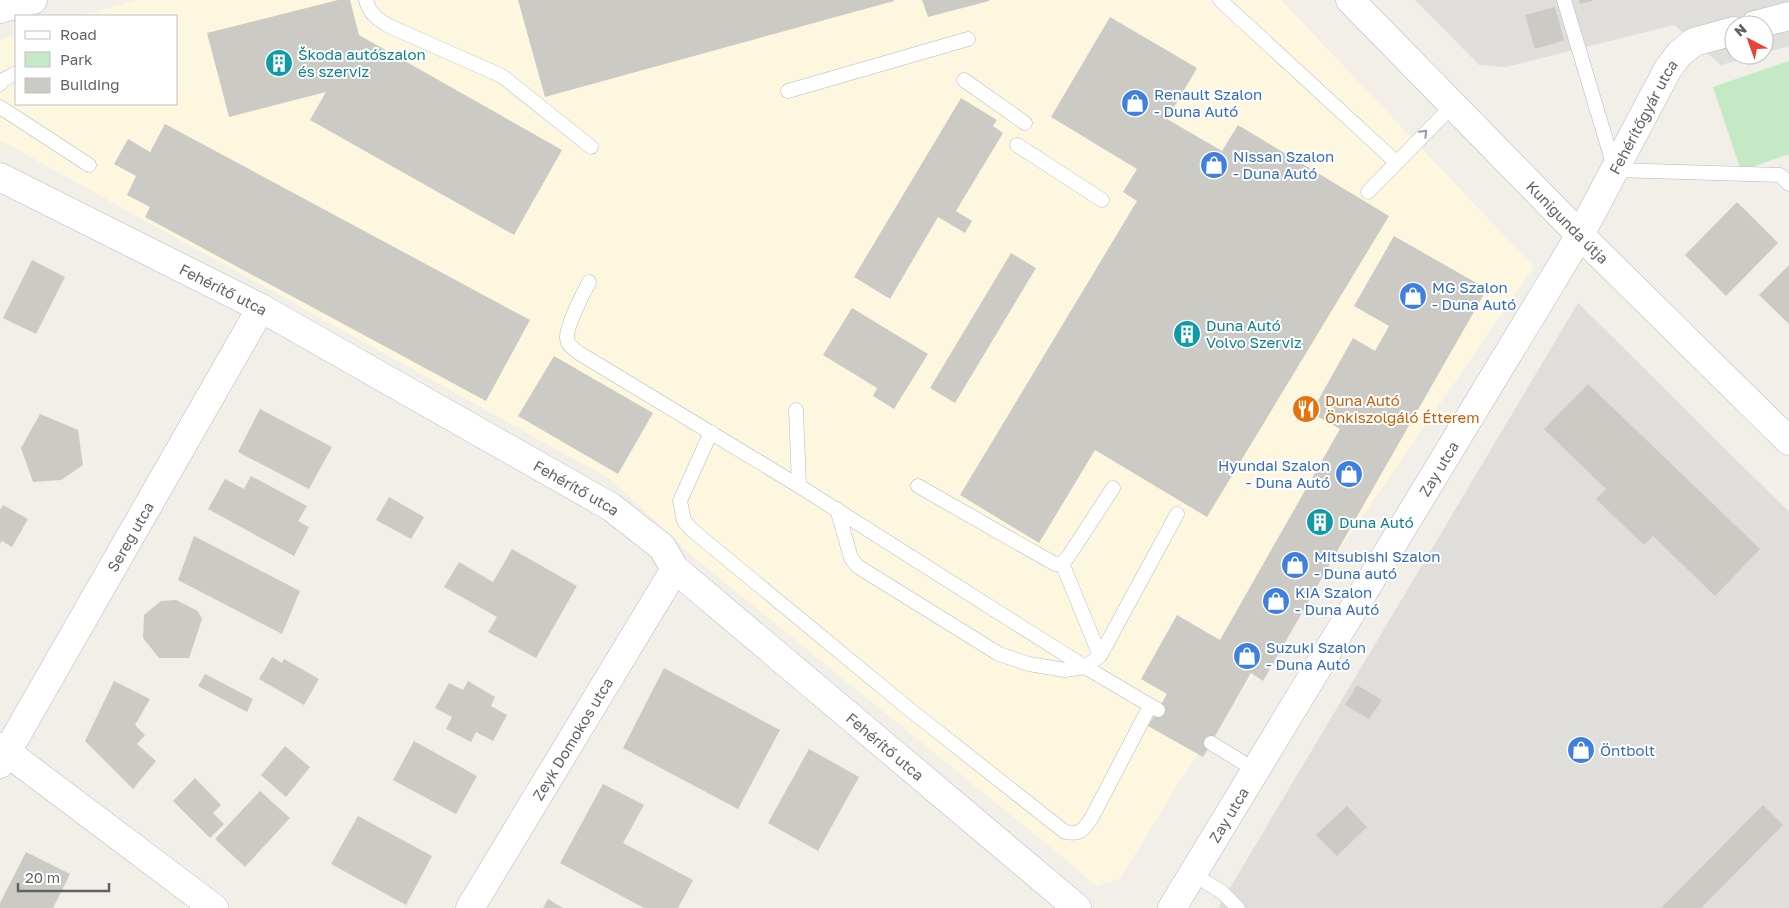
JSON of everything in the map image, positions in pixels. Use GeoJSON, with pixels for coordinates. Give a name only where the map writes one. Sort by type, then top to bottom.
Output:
{"type":"FeatureCollection","features":[{"type":"Feature","properties":{"kind":"street"},"geometry":{"type":"LineString","coordinates":[[0,10],[33,0]]}},
{"type":"Feature","properties":{"kind":"street","name":"Kunigunda útja"},"geometry":{"type":"LineString","coordinates":[[1350,0],[1580,235],[1789,441]]}},
{"type":"Feature","properties":{"kind":"street"},"geometry":{"type":"LineString","coordinates":[[1774,20],[1789,16]]}},
{"type":"Feature","properties":{"kind":"street","name":"Fehérítőgyár utca"},"geometry":{"type":"LineString","coordinates":[[1580,235],[1668,69],[1679,54],[1694,42],[1724,34]]}},
{"type":"Feature","properties":{"kind":"street","name":"Fehérítő utca"},"geometry":{"type":"LineString","coordinates":[[0,177],[261,308],[611,507],[662,546],[674,569],[1077,908]]}},
{"type":"Feature","properties":{"kind":"street","name":"Zay utca"},"geometry":{"type":"LineString","coordinates":[[1172,908],[1580,235]]}},
{"type":"Feature","properties":{"kind":"street","name":"Sereg utca"},"geometry":{"type":"LineString","coordinates":[[2,754],[261,308]]}},
{"type":"Feature","properties":{"kind":"street","name":"Zeyk Domokos utca"},"geometry":{"type":"LineString","coordinates":[[470,908],[674,569]]}},
{"type":"Feature","properties":{"kind":"street"},"geometry":{"type":"LineString","coordinates":[[2,754],[214,908]]}},
{"type":"Feature","properties":{"kind":"lane"},"geometry":{"type":"LineString","coordinates":[[366,0],[368,7],[377,19],[389,26],[502,76],[591,147]]}},
{"type":"Feature","properties":{"kind":"lane"},"geometry":{"type":"LineString","coordinates":[[1220,0],[1396,162]]}},
{"type":"Feature","properties":{"kind":"lane"},"geometry":{"type":"LineString","coordinates":[[1564,0],[1615,170],[1780,174],[1789,184]]}},
{"type":"Feature","properties":{"kind":"lane"},"geometry":{"type":"LineString","coordinates":[[788,90],[968,39]]}},
{"type":"Feature","properties":{"kind":"lane"},"geometry":{"type":"LineString","coordinates":[[0,84],[3,80],[15,74]]}},
{"type":"Feature","properties":{"kind":"lane"},"geometry":{"type":"LineString","coordinates":[[964,80],[1025,123]]}},
{"type":"Feature","properties":{"kind":"lane"},"geometry":{"type":"LineString","coordinates":[[1368,192],[1453,105]]}},
{"type":"Feature","properties":{"kind":"lane"},"geometry":{"type":"LineString","coordinates":[[0,108],[89,165]]}},
{"type":"Feature","properties":{"kind":"lane"},"geometry":{"type":"LineString","coordinates":[[1017,145],[1102,200]]}},
{"type":"Feature","properties":{"kind":"lane"},"geometry":{"type":"LineString","coordinates":[[589,282],[568,329],[566,339],[570,346],[711,432],[799,486],[1154,708],[1083,830],[1074,834],[1065,832],[909,709],[692,530],[684,521],[680,501],[711,432]]}},
{"type":"Feature","properties":{"kind":"lane"},"geometry":{"type":"LineString","coordinates":[[796,410],[799,486]]}},
{"type":"Feature","properties":{"kind":"lane"},"geometry":{"type":"LineString","coordinates":[[918,486],[1055,564],[1062,563],[1068,557],[1113,488]]}},
{"type":"Feature","properties":{"kind":"lane"},"geometry":{"type":"LineString","coordinates":[[836,509],[851,558],[864,570],[999,654],[1029,664],[1064,670],[1085,666],[1100,656],[1177,514]]}},
{"type":"Feature","properties":{"kind":"lane"},"geometry":{"type":"LineString","coordinates":[[1062,563],[1100,656]]}},
{"type":"Feature","properties":{"kind":"lane"},"geometry":{"type":"LineString","coordinates":[[1211,743],[1255,770]]}},
{"type":"Feature","properties":{"kind":"lane"},"geometry":{"type":"LineString","coordinates":[[1193,874],[1222,892],[1238,908]]}},
{"type":"Feature","properties":{"kind":"shaded area"},"geometry":{"type":"Polygon","coordinates":[[[137,0],[1281,0],[1534,267],[1178,784],[1120,879],[1096,886],[691,555],[612,480],[0,140],[0,40],[15,35],[15,105],[178,105],[178,15],[84,15],[137,0]]]}},
{"type":"Feature","properties":{"kind":"shaded area"},"geometry":{"type":"Polygon","coordinates":[[[1415,0],[1789,0],[1789,46],[1774,50],[1774,15],[1724,15],[1724,64],[1721,65],[1674,25],[1506,67],[1479,65],[1415,0]]]}},
{"type":"Feature","properties":{"kind":"shaded area"},"geometry":{"type":"Polygon","coordinates":[[[1578,303],[1789,512],[1789,908],[1218,908],[1578,303]]]}},
{"type":"Feature","properties":{"kind":"green space"},"geometry":{"type":"Polygon","coordinates":[[[1789,61],[1789,154],[1741,171],[1713,87],[1789,61]]]}},
{"type":"Feature","properties":{"kind":"building"},"geometry":{"type":"Polygon","coordinates":[[[338,0],[350,0],[359,35],[562,150],[514,235],[310,120],[326,92],[229,117],[207,33],[338,0]]]}},
{"type":"Feature","properties":{"kind":"building"},"geometry":{"type":"Polygon","coordinates":[[[518,0],[894,0],[894,1],[545,97],[518,0]]]}},
{"type":"Feature","properties":{"kind":"building"},"geometry":{"type":"Polygon","coordinates":[[[922,0],[989,0],[989,1],[928,17],[922,0]]]}},
{"type":"Feature","properties":{"kind":"building"},"geometry":{"type":"Polygon","coordinates":[[[1579,0],[1592,0],[1592,1],[1580,4],[1579,0]]]}},
{"type":"Feature","properties":{"kind":"building"},"geometry":{"type":"Polygon","coordinates":[[[1555,7],[1564,40],[1535,49],[1525,15],[1555,7]]]}},
{"type":"Feature","properties":{"kind":"building","name":"Duna Autó Volvo Szerviz"},"geometry":{"type":"Polygon","coordinates":[[[1110,17],[1197,68],[1167,119],[1222,151],[1238,125],[1389,216],[1207,517],[1095,450],[1039,543],[960,495],[1137,201],[1123,192],[1137,169],[1051,117],[1110,17]]]}},
{"type":"Feature","properties":{"kind":"building"},"geometry":{"type":"Polygon","coordinates":[[[961,98],[997,120],[993,126],[1003,133],[956,211],[972,221],[965,233],[938,217],[890,299],[854,277],[961,98]]]}},
{"type":"Feature","properties":{"kind":"building"},"geometry":{"type":"Polygon","coordinates":[[[165,124],[530,320],[486,401],[145,217],[150,207],[127,195],[136,176],[114,164],[128,139],[150,152],[165,124]]]}},
{"type":"Feature","properties":{"kind":"building"},"geometry":{"type":"Polygon","coordinates":[[[1737,202],[1778,243],[1726,296],[1685,255],[1737,202]]]}},
{"type":"Feature","properties":{"kind":"building","name":"Duna Autó"},"geometry":{"type":"Polygon","coordinates":[[[1394,236],[1487,289],[1263,681],[1251,673],[1203,757],[1148,726],[1167,694],[1141,679],[1177,615],[1220,640],[1340,429],[1311,413],[1353,338],[1375,351],[1389,326],[1354,306],[1394,236]]]}},
{"type":"Feature","properties":{"kind":"building"},"geometry":{"type":"Polygon","coordinates":[[[1011,253],[1036,268],[955,403],[930,388],[1011,253]]]}},
{"type":"Feature","properties":{"kind":"building"},"geometry":{"type":"Polygon","coordinates":[[[32,260],[65,277],[36,334],[3,318],[32,260]]]}},
{"type":"Feature","properties":{"kind":"building"},"geometry":{"type":"Polygon","coordinates":[[[1789,265],[1789,324],[1759,295],[1789,265]]]}},
{"type":"Feature","properties":{"kind":"building"},"geometry":{"type":"Polygon","coordinates":[[[852,308],[928,354],[894,409],[873,396],[877,388],[823,355],[852,308]]]}},
{"type":"Feature","properties":{"kind":"building"},"geometry":{"type":"Polygon","coordinates":[[[554,356],[653,413],[618,474],[518,416],[554,356]]]}},
{"type":"Feature","properties":{"kind":"building"},"geometry":{"type":"Polygon","coordinates":[[[1588,384],[1760,549],[1715,596],[1653,536],[1644,545],[1596,499],[1606,489],[1544,429],[1588,384]]]}},
{"type":"Feature","properties":{"kind":"building"},"geometry":{"type":"Polygon","coordinates":[[[260,409],[332,447],[309,489],[238,452],[260,409]]]}},
{"type":"Feature","properties":{"kind":"building"},"geometry":{"type":"Polygon","coordinates":[[[40,414],[78,430],[83,465],[61,480],[33,482],[21,448],[40,414]]]}},
{"type":"Feature","properties":{"kind":"building"},"geometry":{"type":"Polygon","coordinates":[[[251,476],[307,506],[298,521],[309,527],[294,556],[208,509],[225,479],[244,489],[251,476]]]}},
{"type":"Feature","properties":{"kind":"building"},"geometry":{"type":"Polygon","coordinates":[[[389,497],[424,517],[411,539],[376,520],[389,497]]]}},
{"type":"Feature","properties":{"kind":"building"},"geometry":{"type":"Polygon","coordinates":[[[3,505],[28,519],[12,547],[2,541],[0,544],[0,510],[3,505]]]}},
{"type":"Feature","properties":{"kind":"building"},"geometry":{"type":"Polygon","coordinates":[[[194,536],[300,591],[282,634],[178,580],[194,536]]]}},
{"type":"Feature","properties":{"kind":"building"},"geometry":{"type":"Polygon","coordinates":[[[512,549],[577,586],[536,658],[488,632],[497,617],[444,587],[459,562],[493,582],[512,549]]]}},
{"type":"Feature","properties":{"kind":"building"},"geometry":{"type":"Polygon","coordinates":[[[176,600],[198,611],[202,619],[189,658],[159,658],[143,638],[144,615],[161,601],[176,600]]]}},
{"type":"Feature","properties":{"kind":"building"},"geometry":{"type":"Polygon","coordinates":[[[272,657],[282,663],[284,659],[319,679],[304,705],[259,679],[272,657]]]}},
{"type":"Feature","properties":{"kind":"building"},"geometry":{"type":"Polygon","coordinates":[[[664,668],[780,730],[738,809],[623,748],[664,668]]]}},
{"type":"Feature","properties":{"kind":"building"},"geometry":{"type":"Polygon","coordinates":[[[205,674],[253,699],[247,712],[198,686],[205,674]]]}},
{"type":"Feature","properties":{"kind":"building"},"geometry":{"type":"Polygon","coordinates":[[[114,681],[150,699],[135,725],[145,735],[137,744],[156,761],[133,789],[85,741],[114,681]]]}},
{"type":"Feature","properties":{"kind":"building"},"geometry":{"type":"Polygon","coordinates":[[[468,681],[495,697],[491,706],[507,715],[493,741],[476,732],[471,742],[446,729],[452,717],[435,708],[449,683],[463,690],[468,681]]]}},
{"type":"Feature","properties":{"kind":"building"},"geometry":{"type":"Polygon","coordinates":[[[1357,685],[1382,700],[1369,719],[1345,705],[1357,685]]]}},
{"type":"Feature","properties":{"kind":"building"},"geometry":{"type":"Polygon","coordinates":[[[414,741],[477,776],[456,814],[393,780],[414,741]]]}},
{"type":"Feature","properties":{"kind":"building"},"geometry":{"type":"Polygon","coordinates":[[[285,746],[310,767],[286,797],[261,775],[285,746]]]}},
{"type":"Feature","properties":{"kind":"building"},"geometry":{"type":"Polygon","coordinates":[[[809,749],[859,777],[818,851],[768,823],[809,749]]]}},
{"type":"Feature","properties":{"kind":"building"},"geometry":{"type":"Polygon","coordinates":[[[195,778],[221,805],[213,813],[224,824],[210,838],[173,801],[195,778]]]}},
{"type":"Feature","properties":{"kind":"building"},"geometry":{"type":"Polygon","coordinates":[[[603,784],[644,805],[623,843],[693,880],[678,908],[644,908],[560,863],[603,784]]]}},
{"type":"Feature","properties":{"kind":"building"},"geometry":{"type":"Polygon","coordinates":[[[260,791],[290,818],[245,867],[215,839],[260,791]]]}},
{"type":"Feature","properties":{"kind":"building"},"geometry":{"type":"Polygon","coordinates":[[[1763,805],[1783,825],[1701,908],[1661,908],[1763,805]]]}},
{"type":"Feature","properties":{"kind":"building"},"geometry":{"type":"Polygon","coordinates":[[[1347,806],[1367,827],[1337,856],[1316,835],[1347,806]]]}},
{"type":"Feature","properties":{"kind":"building"},"geometry":{"type":"Polygon","coordinates":[[[358,816],[432,856],[406,905],[331,864],[358,816]]]}},
{"type":"Feature","properties":{"kind":"building"},"geometry":{"type":"Polygon","coordinates":[[[26,852],[70,874],[53,908],[0,908],[0,903],[26,852]]]}},
{"type":"Feature","properties":{"kind":"building"},"geometry":{"type":"Polygon","coordinates":[[[548,899],[563,908],[543,908],[548,899]]]}},
{"type":"Feature","properties":{"kind":"place","name":"Škoda autószalon és szerviz"},"geometry":{"type":"Point","coordinates":[279,63]}},
{"type":"Feature","properties":{"kind":"place","name":"Renault Szalon - Duna Autó"},"geometry":{"type":"Point","coordinates":[1135,103]}},
{"type":"Feature","properties":{"kind":"place","name":"Nissan Szalon - Duna Autó"},"geometry":{"type":"Point","coordinates":[1214,165]}},
{"type":"Feature","properties":{"kind":"place","name":"MG Szalon - Duna Autó"},"geometry":{"type":"Point","coordinates":[1413,296]}},
{"type":"Feature","properties":{"kind":"place","name":"Duna Autó Volvo Szerviz"},"geometry":{"type":"Point","coordinates":[1187,334]}},
{"type":"Feature","properties":{"kind":"place","name":"Duna Autó Önkiszolgáló Étterem"},"geometry":{"type":"Point","coordinates":[1306,409]}},
{"type":"Feature","properties":{"kind":"place","name":"Hyundai Szalon - Duna Autó"},"geometry":{"type":"Point","coordinates":[1349,474]}},
{"type":"Feature","properties":{"kind":"place","name":"Duna Autó"},"geometry":{"type":"Point","coordinates":[1320,522]}},
{"type":"Feature","properties":{"kind":"place","name":"Mitsubishi Szalon - Duna autó"},"geometry":{"type":"Point","coordinates":[1295,565]}},
{"type":"Feature","properties":{"kind":"place","name":"KIA Szalon - Duna Autó"},"geometry":{"type":"Point","coordinates":[1276,601]}},
{"type":"Feature","properties":{"kind":"place","name":"Suzuki Szalon - Duna Autó"},"geometry":{"type":"Point","coordinates":[1247,656]}},
{"type":"Feature","properties":{"kind":"place","name":"Öntbolt"},"geometry":{"type":"Point","coordinates":[1581,750]}}]}
